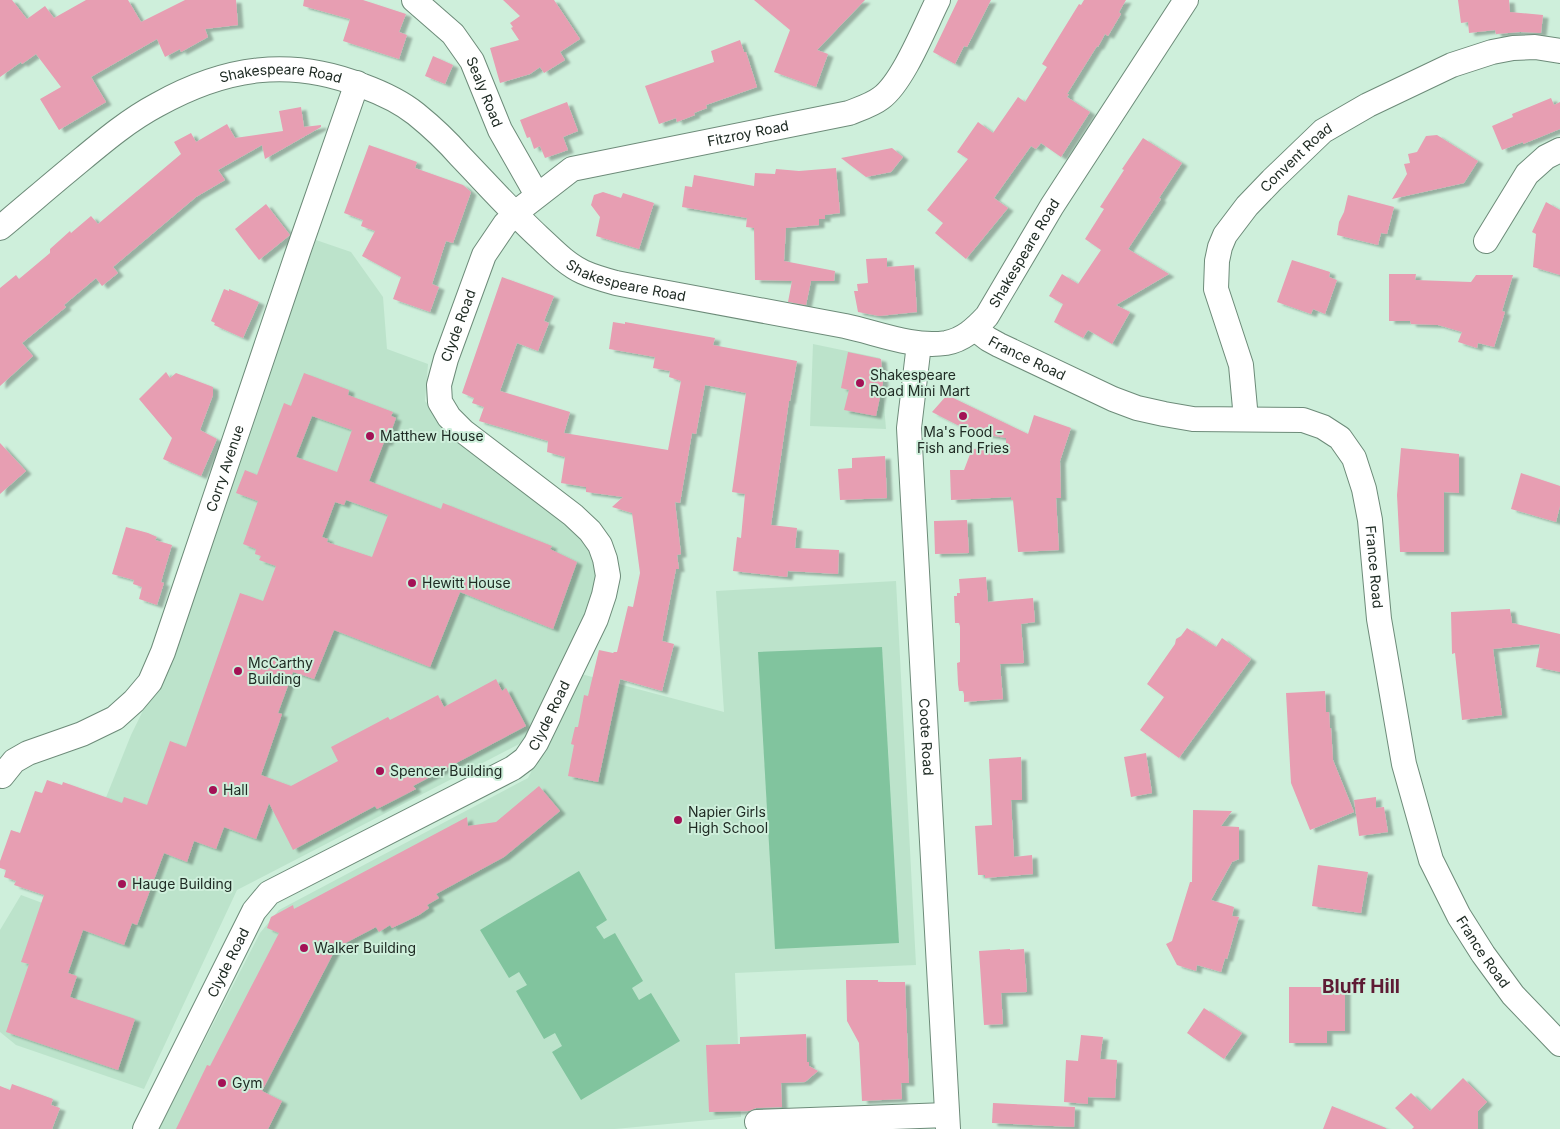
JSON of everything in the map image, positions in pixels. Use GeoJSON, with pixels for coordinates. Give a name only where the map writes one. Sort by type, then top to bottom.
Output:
{"type":"FeatureCollection","features":[{"type":"Feature","properties":{"kind":"street","name":"Sealy Road"},"geometry":{"type":"LineString","coordinates":[[414,0],[453,34],[472,61],[500,130],[537,195]]}},
{"type":"Feature","properties":{"kind":"street","name":"Fitzroy Road"},"geometry":{"type":"LineString","coordinates":[[515,214],[572,169],[849,113],[868,106],[881,98],[891,88],[906,65],[938,0]]}},
{"type":"Feature","properties":{"kind":"street","name":"Shakespeare Road"},"geometry":{"type":"LineString","coordinates":[[0,228],[96,148],[156,105],[189,89],[225,76],[258,70],[300,69],[357,83],[380,92],[416,114],[446,141],[515,214],[564,260],[582,272],[616,283],[853,328],[918,344],[947,343],[963,337],[975,329],[987,316],[1052,206],[1186,0]]}},
{"type":"Feature","properties":{"kind":"street","name":"Convent Road"},"geometry":{"type":"LineString","coordinates":[[1246,419],[1241,365],[1216,289],[1220,247],[1225,235],[1247,206],[1323,131],[1368,105],[1452,64],[1492,52],[1535,47],[1560,51]]}},
{"type":"Feature","properties":{"kind":"street","name":"Corry Avenue"},"geometry":{"type":"LineString","coordinates":[[2,776],[14,761],[28,753],[82,734],[115,718],[134,701],[150,682],[163,652],[357,83]]}},
{"type":"Feature","properties":{"kind":"street"},"geometry":{"type":"LineString","coordinates":[[1486,241],[1527,174],[1546,158],[1560,150]]}},
{"type":"Feature","properties":{"kind":"street","name":"Clyde Road"},"geometry":{"type":"LineString","coordinates":[[145,1129],[254,911],[269,893],[513,768],[525,758],[536,743],[596,619],[608,576],[600,545],[590,531],[573,515],[463,431],[448,417],[440,402],[439,385],[446,359],[484,255],[496,235],[515,214]]}},
{"type":"Feature","properties":{"kind":"street","name":"France Road"},"geometry":{"type":"LineString","coordinates":[[975,329],[993,342],[1113,399],[1137,408],[1193,419],[1303,420],[1323,427],[1340,438],[1354,458],[1364,489],[1370,520],[1379,620],[1404,764],[1432,860],[1459,916],[1483,954],[1513,995],[1560,1044]]}},
{"type":"Feature","properties":{"kind":"street","name":"Coote Road"},"geometry":{"type":"LineString","coordinates":[[918,344],[909,428],[948,1122]]}},
{"type":"Feature","properties":{"kind":"street"},"geometry":{"type":"LineString","coordinates":[[757,1122],[948,1122]]}},
{"type":"Feature","properties":{"kind":"shaded area"},"geometry":{"type":"Polygon","coordinates":[[[316,240],[351,252],[383,297],[387,349],[428,364],[425,401],[435,413],[589,531],[598,591],[527,740],[237,890],[144,1089],[16,1045],[0,1032],[0,930],[21,895],[61,910],[131,735],[166,664],[316,240]]]}},
{"type":"Feature","properties":{"kind":"shaded area"},"geometry":{"type":"Polygon","coordinates":[[[813,344],[880,358],[886,429],[810,426],[813,344]]]}},
{"type":"Feature","properties":{"kind":"shaded area","name":"Napier Girls High School"},"geometry":{"type":"Polygon","coordinates":[[[896,581],[916,965],[735,973],[741,1117],[615,1129],[159,1129],[260,933],[279,910],[528,778],[581,674],[724,712],[716,591],[896,581]]]}},
{"type":"Feature","properties":{"kind":"green space"},"geometry":{"type":"Polygon","coordinates":[[[882,647],[899,943],[775,949],[758,652],[882,647]]]}},
{"type":"Feature","properties":{"kind":"green space"},"geometry":{"type":"Polygon","coordinates":[[[579,871],[607,920],[596,927],[604,939],[615,933],[643,981],[632,988],[639,1000],[651,993],[680,1041],[581,1100],[552,1052],[562,1046],[555,1033],[544,1039],[516,991],[527,985],[519,972],[509,978],[480,930],[579,871]]]}},
{"type":"Feature","properties":{"kind":"building"},"geometry":{"type":"Polygon","coordinates":[[[0,0],[12,0],[27,19],[45,6],[54,18],[86,0],[128,0],[141,22],[185,0],[236,0],[238,25],[205,29],[208,37],[181,52],[180,49],[165,57],[157,39],[91,77],[106,102],[59,130],[40,99],[61,87],[36,54],[0,77],[0,0]]]}},
{"type":"Feature","properties":{"kind":"building"},"geometry":{"type":"Polygon","coordinates":[[[304,0],[363,0],[406,14],[399,32],[407,35],[399,59],[343,41],[350,19],[303,6],[304,0]]]}},
{"type":"Feature","properties":{"kind":"building"},"geometry":{"type":"Polygon","coordinates":[[[503,0],[554,0],[580,39],[560,52],[565,60],[544,73],[540,67],[530,74],[500,83],[490,48],[519,40],[510,23],[520,16],[503,0]]]}},
{"type":"Feature","properties":{"kind":"building"},"geometry":{"type":"Polygon","coordinates":[[[754,0],[865,0],[817,50],[828,54],[816,87],[774,72],[790,30],[754,0]]]}},
{"type":"Feature","properties":{"kind":"building"},"geometry":{"type":"Polygon","coordinates":[[[958,0],[991,0],[967,47],[964,46],[955,64],[933,52],[958,0]]]}},
{"type":"Feature","properties":{"kind":"building"},"geometry":{"type":"Polygon","coordinates":[[[1084,0],[1126,0],[1119,12],[1121,14],[1108,36],[1105,34],[1067,94],[1069,94],[1067,97],[1090,112],[1061,157],[1041,143],[1036,149],[1031,146],[994,198],[1008,208],[966,259],[935,233],[943,223],[927,210],[968,159],[957,152],[978,122],[993,133],[1018,97],[1025,102],[1047,67],[1042,64],[1079,4],[1081,5],[1084,0]]]}},
{"type":"Feature","properties":{"kind":"building"},"geometry":{"type":"Polygon","coordinates":[[[1458,0],[1509,0],[1510,12],[1543,15],[1541,33],[1496,34],[1495,30],[1469,33],[1468,22],[1461,23],[1458,0]]]}},
{"type":"Feature","properties":{"kind":"building"},"geometry":{"type":"Polygon","coordinates":[[[740,40],[744,52],[746,52],[757,87],[706,105],[707,108],[677,122],[676,118],[659,124],[645,86],[714,62],[711,51],[740,40]]]}},
{"type":"Feature","properties":{"kind":"building"},"geometry":{"type":"Polygon","coordinates":[[[433,56],[453,65],[445,84],[425,76],[433,56]]]}},
{"type":"Feature","properties":{"kind":"building"},"geometry":{"type":"Polygon","coordinates":[[[1551,98],[1554,105],[1560,102],[1560,129],[1523,144],[1523,142],[1502,150],[1492,126],[1513,117],[1512,114],[1551,98]]]}},
{"type":"Feature","properties":{"kind":"building"},"geometry":{"type":"Polygon","coordinates":[[[567,102],[578,131],[563,137],[568,150],[545,158],[540,146],[534,149],[530,137],[527,138],[520,120],[567,102]]]}},
{"type":"Feature","properties":{"kind":"building"},"geometry":{"type":"Polygon","coordinates":[[[301,107],[304,127],[321,125],[321,127],[265,159],[262,145],[218,170],[225,180],[196,197],[113,267],[118,273],[102,286],[96,278],[64,305],[66,307],[22,343],[33,356],[0,386],[0,288],[16,275],[19,279],[50,253],[50,249],[70,231],[71,233],[91,216],[98,224],[181,154],[174,142],[191,133],[196,142],[227,124],[235,138],[283,131],[279,111],[301,107]]]}},
{"type":"Feature","properties":{"kind":"building"},"geometry":{"type":"Polygon","coordinates":[[[1437,135],[1478,161],[1464,183],[1392,199],[1407,174],[1404,164],[1410,163],[1408,154],[1417,152],[1426,136],[1437,135]]]}},
{"type":"Feature","properties":{"kind":"building"},"geometry":{"type":"Polygon","coordinates":[[[1143,138],[1182,163],[1128,249],[1169,274],[1116,305],[1130,312],[1112,344],[1088,330],[1083,338],[1054,322],[1063,304],[1049,296],[1062,274],[1078,284],[1101,250],[1085,239],[1104,209],[1100,207],[1143,138]]]}},
{"type":"Feature","properties":{"kind":"building"},"geometry":{"type":"Polygon","coordinates":[[[369,145],[417,162],[415,168],[463,185],[471,192],[453,243],[446,241],[432,284],[439,287],[430,312],[393,299],[401,277],[362,256],[375,231],[361,226],[363,220],[344,213],[369,145]]]}},
{"type":"Feature","properties":{"kind":"building"},"geometry":{"type":"Polygon","coordinates":[[[892,148],[903,157],[891,172],[866,177],[841,158],[892,148]]]}},
{"type":"Feature","properties":{"kind":"building"},"geometry":{"type":"Polygon","coordinates":[[[836,168],[840,213],[825,215],[825,219],[819,219],[819,225],[786,228],[784,261],[835,271],[834,281],[811,281],[806,305],[788,302],[792,281],[755,280],[754,228],[746,227],[747,218],[682,207],[685,186],[692,187],[694,175],[754,186],[755,173],[775,174],[776,169],[799,171],[836,168]]]}},
{"type":"Feature","properties":{"kind":"building"},"geometry":{"type":"Polygon","coordinates":[[[603,192],[621,198],[623,193],[654,203],[639,249],[596,236],[600,217],[591,205],[594,195],[603,192]]]}},
{"type":"Feature","properties":{"kind":"building"},"geometry":{"type":"Polygon","coordinates":[[[1348,195],[1394,207],[1387,234],[1381,233],[1378,245],[1337,235],[1339,222],[1344,212],[1348,195]]]}},
{"type":"Feature","properties":{"kind":"building"},"geometry":{"type":"Polygon","coordinates":[[[1546,202],[1560,210],[1560,275],[1533,267],[1536,234],[1532,232],[1546,202]]]}},
{"type":"Feature","properties":{"kind":"building"},"geometry":{"type":"Polygon","coordinates":[[[266,204],[290,235],[259,260],[235,229],[266,204]]]}},
{"type":"Feature","properties":{"kind":"building"},"geometry":{"type":"Polygon","coordinates":[[[887,258],[887,267],[914,265],[917,312],[879,316],[858,312],[854,291],[858,291],[857,284],[868,283],[866,259],[887,258]]]}},
{"type":"Feature","properties":{"kind":"building"},"geometry":{"type":"Polygon","coordinates":[[[1292,260],[1330,272],[1329,277],[1337,280],[1325,314],[1313,309],[1311,314],[1277,302],[1292,260]]]}},
{"type":"Feature","properties":{"kind":"building"},"geometry":{"type":"Polygon","coordinates":[[[1389,274],[1416,274],[1415,280],[1471,282],[1476,275],[1513,275],[1502,311],[1505,312],[1494,347],[1478,343],[1477,348],[1458,342],[1462,332],[1438,325],[1411,324],[1410,321],[1389,321],[1389,274]]]}},
{"type":"Feature","properties":{"kind":"building"},"geometry":{"type":"Polygon","coordinates":[[[502,277],[554,296],[544,321],[549,323],[538,351],[517,343],[500,391],[570,412],[564,433],[668,450],[681,381],[669,377],[670,371],[653,368],[655,357],[609,349],[613,322],[625,324],[625,322],[715,338],[713,345],[797,361],[789,401],[771,525],[797,528],[795,548],[839,550],[838,574],[788,571],[787,577],[733,571],[737,537],[741,538],[745,494],[732,492],[746,393],[705,385],[696,434],[692,433],[680,503],[675,502],[681,554],[677,555],[679,569],[676,569],[662,641],[674,644],[662,691],[620,679],[598,782],[568,776],[574,745],[571,744],[575,727],[578,727],[584,695],[588,696],[599,650],[617,652],[628,606],[633,607],[640,573],[632,513],[612,507],[623,497],[586,492],[586,487],[561,483],[565,457],[547,452],[548,441],[479,421],[484,407],[472,403],[474,398],[462,393],[502,277]]]}},
{"type":"Feature","properties":{"kind":"building"},"geometry":{"type":"Polygon","coordinates":[[[224,289],[229,291],[229,289],[259,302],[243,338],[214,325],[215,323],[211,321],[224,289]]]}},
{"type":"Feature","properties":{"kind":"building","name":"Shakespeare Road Mini Mart"},"geometry":{"type":"Polygon","coordinates":[[[848,352],[881,359],[883,383],[876,416],[844,410],[849,390],[841,388],[848,352]]]}},
{"type":"Feature","properties":{"kind":"building"},"geometry":{"type":"Polygon","coordinates":[[[166,372],[170,378],[176,373],[213,387],[213,395],[200,430],[217,439],[201,476],[163,459],[172,438],[139,399],[166,372]]]}},
{"type":"Feature","properties":{"kind":"building"},"geometry":{"type":"Polygon","coordinates":[[[304,373],[349,390],[348,395],[393,412],[391,416],[396,418],[387,443],[384,442],[369,481],[441,509],[443,503],[552,546],[550,549],[577,562],[553,629],[460,592],[430,667],[334,630],[314,679],[293,672],[278,713],[282,714],[261,775],[291,786],[338,761],[331,747],[388,717],[390,720],[438,695],[444,707],[496,679],[502,691],[506,688],[526,726],[413,786],[416,789],[377,809],[375,806],[293,850],[269,803],[256,839],[224,827],[216,849],[194,841],[187,862],[164,853],[137,925],[132,923],[124,945],[83,930],[68,973],[77,976],[70,997],[135,1019],[118,1070],[6,1032],[29,964],[21,962],[44,895],[14,885],[16,881],[4,877],[6,870],[0,868],[0,861],[11,830],[20,833],[35,791],[42,793],[47,780],[62,785],[63,782],[122,803],[124,797],[147,805],[170,741],[186,747],[240,593],[263,601],[276,566],[259,560],[261,556],[255,554],[256,549],[243,544],[258,501],[236,493],[245,470],[257,475],[284,403],[291,406],[304,373]],[[312,416],[296,457],[337,472],[352,430],[312,416]],[[346,500],[344,505],[335,502],[322,537],[328,539],[327,542],[372,557],[388,515],[346,500]]]}},
{"type":"Feature","properties":{"kind":"building"},"geometry":{"type":"Polygon","coordinates":[[[947,395],[1028,434],[1034,415],[1071,428],[1060,461],[1061,498],[1056,498],[1059,550],[1018,552],[1013,500],[1011,500],[1011,497],[951,500],[950,470],[964,470],[972,449],[1006,447],[1006,438],[971,432],[932,412],[947,395]]]}},
{"type":"Feature","properties":{"kind":"building"},"geometry":{"type":"Polygon","coordinates":[[[0,443],[26,471],[0,494],[0,443]]]}},
{"type":"Feature","properties":{"kind":"building"},"geometry":{"type":"Polygon","coordinates":[[[1401,448],[1459,454],[1459,493],[1444,492],[1444,552],[1400,552],[1397,495],[1401,448]]]}},
{"type":"Feature","properties":{"kind":"building"},"geometry":{"type":"Polygon","coordinates":[[[885,456],[887,498],[840,500],[838,469],[852,468],[852,458],[885,456]]]}},
{"type":"Feature","properties":{"kind":"building"},"geometry":{"type":"Polygon","coordinates":[[[1521,473],[1560,486],[1560,506],[1556,522],[1511,509],[1521,473]]]}},
{"type":"Feature","properties":{"kind":"building"},"geometry":{"type":"Polygon","coordinates":[[[967,520],[969,553],[935,554],[934,521],[967,520]]]}},
{"type":"Feature","properties":{"kind":"building"},"geometry":{"type":"Polygon","coordinates":[[[126,527],[148,533],[157,537],[155,540],[172,545],[161,582],[164,583],[157,605],[139,599],[142,587],[133,584],[134,580],[112,574],[126,527]]]}},
{"type":"Feature","properties":{"kind":"building"},"geometry":{"type":"Polygon","coordinates":[[[986,577],[988,602],[1033,598],[1035,622],[1021,624],[1024,663],[1000,664],[1003,699],[964,702],[963,691],[959,691],[958,684],[957,663],[960,662],[960,626],[959,623],[955,623],[954,596],[960,593],[959,579],[986,577]]]}},
{"type":"Feature","properties":{"kind":"building"},"geometry":{"type":"Polygon","coordinates":[[[1510,609],[1512,623],[1560,634],[1560,672],[1536,667],[1540,644],[1493,649],[1502,715],[1462,720],[1455,653],[1452,654],[1451,612],[1510,609]]]}},
{"type":"Feature","properties":{"kind":"building"},"geometry":{"type":"Polygon","coordinates":[[[1187,628],[1216,647],[1222,638],[1251,659],[1179,758],[1140,730],[1164,697],[1147,684],[1175,644],[1176,639],[1187,628]]]}},
{"type":"Feature","properties":{"kind":"building"},"geometry":{"type":"Polygon","coordinates":[[[1325,691],[1326,712],[1329,712],[1331,728],[1333,760],[1354,812],[1310,830],[1291,783],[1286,693],[1325,691]]]}},
{"type":"Feature","properties":{"kind":"building"},"geometry":{"type":"Polygon","coordinates":[[[1146,753],[1152,793],[1131,797],[1124,757],[1146,753]]]}},
{"type":"Feature","properties":{"kind":"building"},"geometry":{"type":"Polygon","coordinates":[[[1021,757],[1022,800],[1011,800],[1014,857],[1032,855],[1033,874],[985,878],[985,875],[978,875],[975,826],[992,825],[989,759],[1021,757]]]}},
{"type":"Feature","properties":{"kind":"building","name":"Walker Building"},"geometry":{"type":"Polygon","coordinates":[[[539,786],[560,811],[504,857],[436,894],[439,898],[427,905],[429,908],[419,915],[392,928],[390,925],[379,932],[376,927],[336,948],[262,1091],[282,1101],[268,1129],[176,1129],[207,1065],[210,1066],[279,933],[267,928],[271,917],[293,905],[294,909],[467,817],[468,826],[496,822],[539,786]]]}},
{"type":"Feature","properties":{"kind":"building"},"geometry":{"type":"Polygon","coordinates":[[[1376,797],[1376,808],[1384,807],[1388,832],[1359,836],[1354,800],[1376,797]]]}},
{"type":"Feature","properties":{"kind":"building"},"geometry":{"type":"Polygon","coordinates":[[[1193,810],[1232,811],[1221,826],[1239,827],[1239,859],[1232,862],[1211,900],[1234,907],[1232,916],[1239,917],[1227,959],[1225,958],[1221,972],[1197,965],[1196,971],[1177,965],[1166,944],[1172,941],[1190,882],[1192,882],[1193,810]]]}},
{"type":"Feature","properties":{"kind":"building"},"geometry":{"type":"Polygon","coordinates":[[[1318,865],[1368,872],[1361,913],[1312,906],[1318,865]]]}},
{"type":"Feature","properties":{"kind":"building"},"geometry":{"type":"Polygon","coordinates":[[[1024,949],[1027,992],[1001,993],[1003,1024],[984,1025],[979,951],[1024,949]]]}},
{"type":"Feature","properties":{"kind":"building"},"geometry":{"type":"Polygon","coordinates":[[[846,980],[905,982],[909,1083],[901,1083],[902,1099],[862,1101],[859,1043],[847,1021],[846,980]]]}},
{"type":"Feature","properties":{"kind":"building"},"geometry":{"type":"Polygon","coordinates":[[[1289,987],[1345,987],[1345,1031],[1327,1031],[1327,1043],[1289,1043],[1289,987]]]}},
{"type":"Feature","properties":{"kind":"building"},"geometry":{"type":"Polygon","coordinates":[[[1204,1008],[1242,1033],[1224,1059],[1187,1033],[1204,1008]]]}},
{"type":"Feature","properties":{"kind":"building"},"geometry":{"type":"Polygon","coordinates":[[[806,1034],[807,1062],[809,1062],[809,1066],[818,1071],[805,1082],[781,1083],[782,1107],[756,1108],[749,1111],[709,1112],[706,1045],[740,1044],[740,1037],[806,1034]]]}},
{"type":"Feature","properties":{"kind":"building"},"geometry":{"type":"Polygon","coordinates":[[[1081,1035],[1103,1037],[1100,1059],[1117,1060],[1115,1098],[1088,1097],[1088,1104],[1064,1102],[1066,1060],[1078,1061],[1081,1035]]]}},
{"type":"Feature","properties":{"kind":"building"},"geometry":{"type":"Polygon","coordinates":[[[1463,1078],[1487,1102],[1478,1111],[1478,1129],[1412,1129],[1414,1127],[1395,1108],[1411,1093],[1430,1111],[1463,1078]]]}},
{"type":"Feature","properties":{"kind":"building"},"geometry":{"type":"Polygon","coordinates":[[[12,1084],[53,1099],[51,1105],[60,1108],[52,1129],[0,1129],[0,1086],[10,1090],[12,1084]]]}},
{"type":"Feature","properties":{"kind":"building"},"geometry":{"type":"Polygon","coordinates":[[[993,1103],[1075,1107],[1074,1127],[992,1123],[993,1103]]]}},
{"type":"Feature","properties":{"kind":"building"},"geometry":{"type":"Polygon","coordinates":[[[1332,1106],[1386,1128],[1386,1129],[1323,1129],[1332,1106]]]}},
{"type":"Feature","properties":{"kind":"place","name":"Shakespeare Road Mini Mart"},"geometry":{"type":"Point","coordinates":[860,383]}},
{"type":"Feature","properties":{"kind":"place","name":"Ma's Food - Fish and Fries"},"geometry":{"type":"Point","coordinates":[963,416]}},
{"type":"Feature","properties":{"kind":"place","name":"Matthew House"},"geometry":{"type":"Point","coordinates":[370,436]}},
{"type":"Feature","properties":{"kind":"place","name":"Hewitt House"},"geometry":{"type":"Point","coordinates":[412,583]}},
{"type":"Feature","properties":{"kind":"place","name":"McCarthy Building"},"geometry":{"type":"Point","coordinates":[238,671]}},
{"type":"Feature","properties":{"kind":"place","name":"Spencer Building"},"geometry":{"type":"Point","coordinates":[380,771]}},
{"type":"Feature","properties":{"kind":"place","name":"Hall"},"geometry":{"type":"Point","coordinates":[213,790]}},
{"type":"Feature","properties":{"kind":"place","name":"Napier Girls High School"},"geometry":{"type":"Point","coordinates":[678,820]}},
{"type":"Feature","properties":{"kind":"place","name":"Hauge Building"},"geometry":{"type":"Point","coordinates":[122,884]}},
{"type":"Feature","properties":{"kind":"place","name":"Walker Building"},"geometry":{"type":"Point","coordinates":[304,948]}},
{"type":"Feature","properties":{"kind":"place","name":"Gym"},"geometry":{"type":"Point","coordinates":[222,1083]}},
{"type":"Feature","properties":{"kind":"district","name":"Bluff Hill"},"geometry":{"type":"Point","coordinates":[1361,986]}}]}
